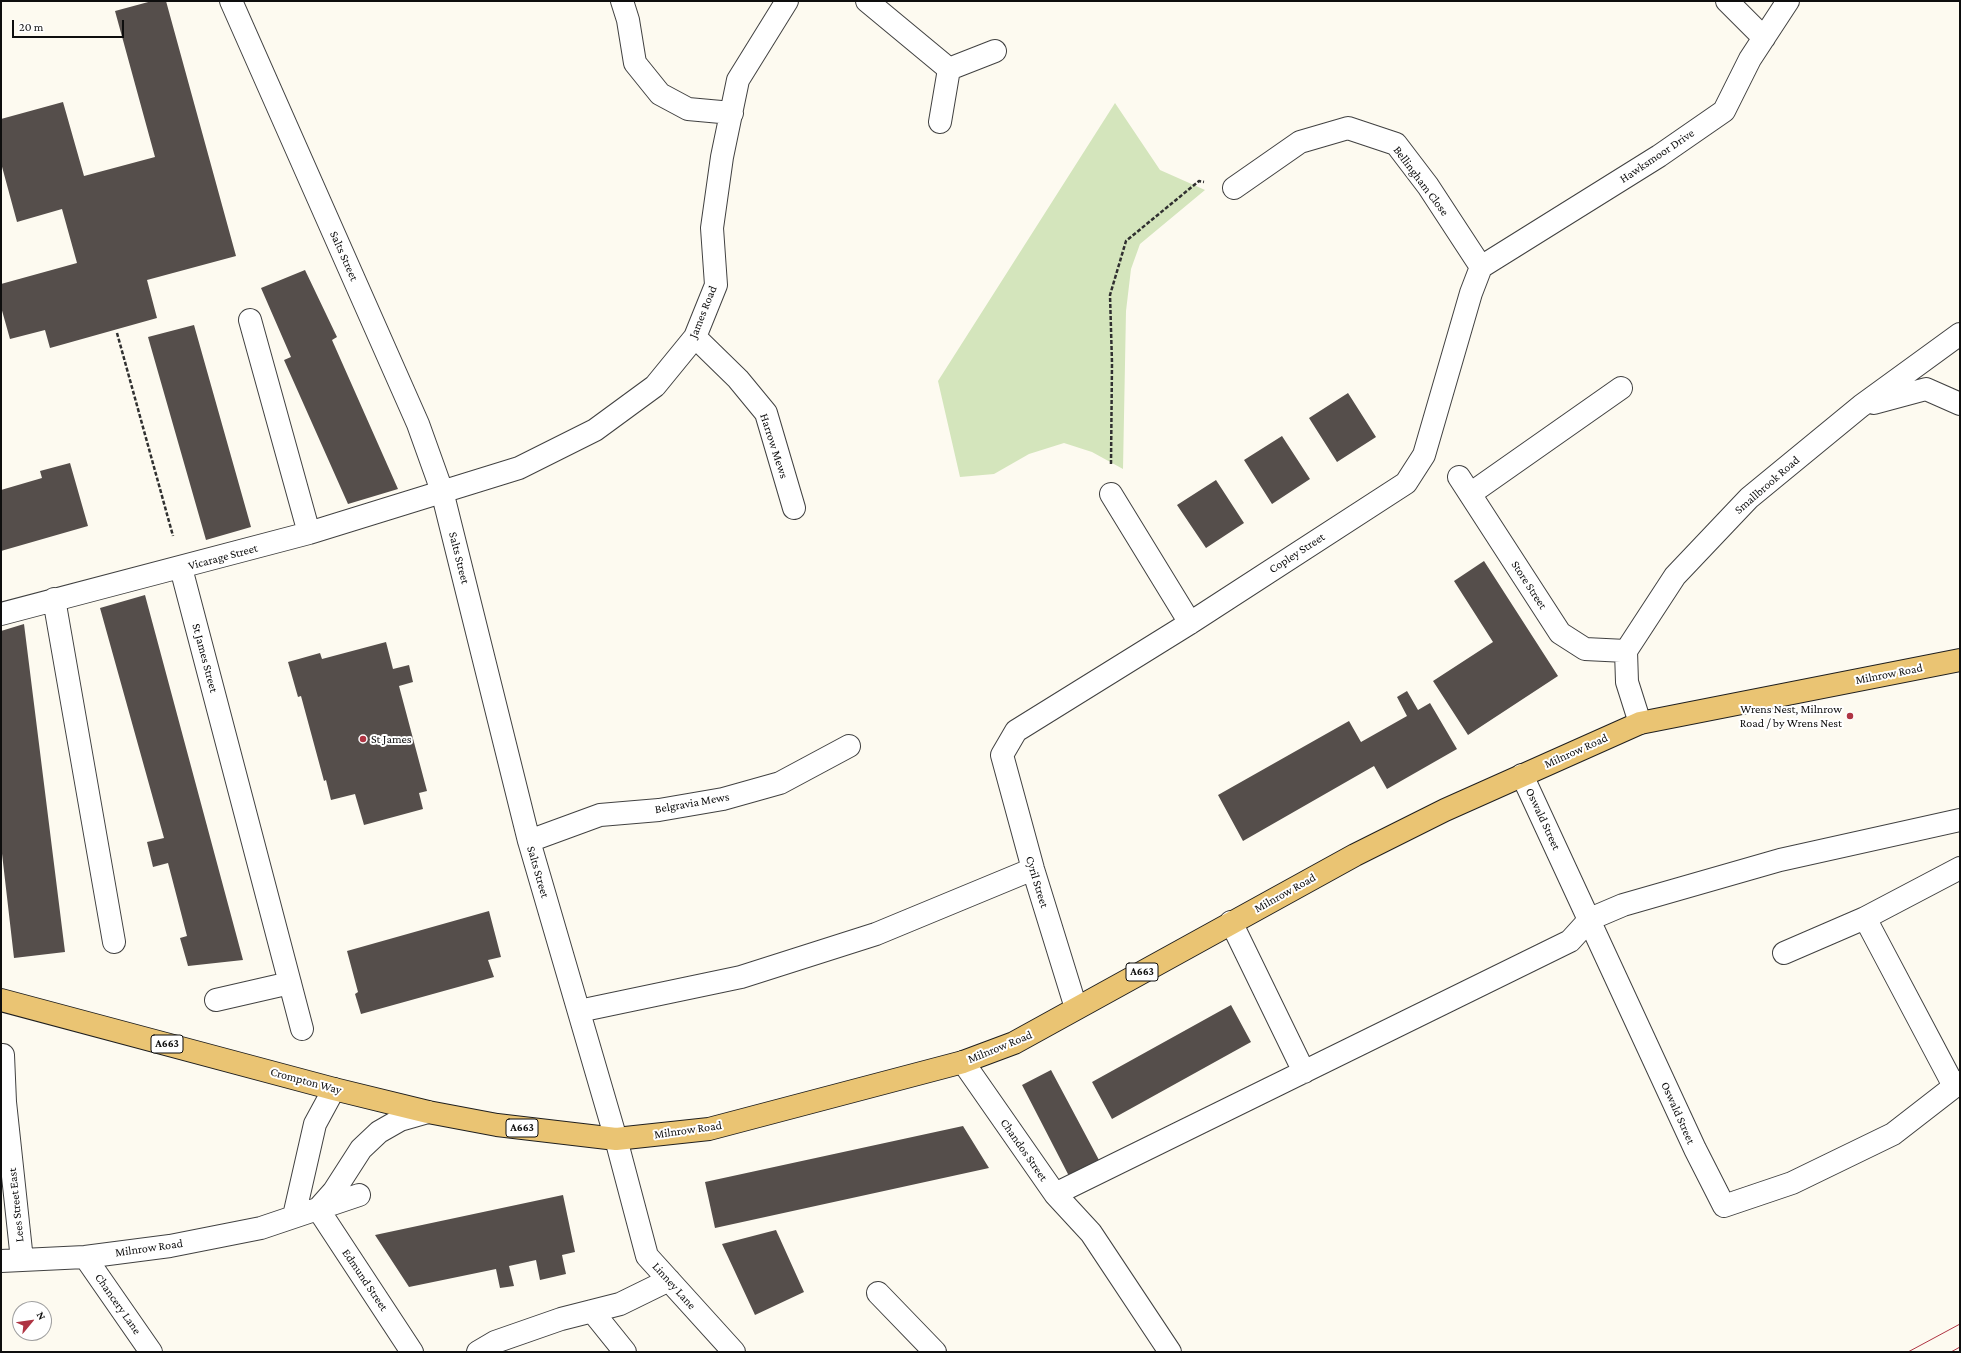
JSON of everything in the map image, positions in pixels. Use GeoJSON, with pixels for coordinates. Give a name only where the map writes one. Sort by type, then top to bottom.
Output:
{"type":"FeatureCollection","features":[{"type":"Feature","properties":{"kind":"main road","name":"Milnrow Road"},"geometry":{"type":"LineString","coordinates":[[616,1139],[709,1129],[963,1062],[1014,1043],[1355,855],[1424,820],[1640,723],[1960,660]]}},
{"type":"Feature","properties":{"kind":"main road","name":"Crompton Way"},"geometry":{"type":"LineString","coordinates":[[1,1000],[334,1089],[428,1112],[497,1124],[616,1139]]}},
{"type":"Feature","properties":{"kind":"street","name":"Salts Street"},"geometry":{"type":"LineString","coordinates":[[231,1],[418,424],[442,491],[529,842],[616,1139]]}},
{"type":"Feature","properties":{"kind":"street"},"geometry":{"type":"LineString","coordinates":[[622,1],[628,20],[635,63],[660,94],[688,109],[732,113]]}},
{"type":"Feature","properties":{"kind":"street","name":"James Road"},"geometry":{"type":"LineString","coordinates":[[442,491],[519,468],[595,430],[655,386],[695,337],[716,285],[712,228],[722,157],[738,80],[787,1]]}},
{"type":"Feature","properties":{"kind":"street"},"geometry":{"type":"LineString","coordinates":[[867,1],[949,69]]}},
{"type":"Feature","properties":{"kind":"street"},"geometry":{"type":"LineString","coordinates":[[1727,1],[1764,38]]}},
{"type":"Feature","properties":{"kind":"street","name":"Hawksmoor Drive"},"geometry":{"type":"LineString","coordinates":[[1481,267],[1653,160],[1724,111],[1750,59],[1788,1]]}},
{"type":"Feature","properties":{"kind":"street"},"geometry":{"type":"LineString","coordinates":[[949,69],[995,52]]}},
{"type":"Feature","properties":{"kind":"street"},"geometry":{"type":"LineString","coordinates":[[940,122],[949,69]]}},
{"type":"Feature","properties":{"kind":"street","name":"Bellingham Close"},"geometry":{"type":"LineString","coordinates":[[1234,188],[1300,142],[1348,128],[1396,144],[1428,186],[1481,267]]}},
{"type":"Feature","properties":{"kind":"street","name":"Copley Street"},"geometry":{"type":"LineString","coordinates":[[1002,754],[1016,731],[1190,623],[1406,483],[1424,456],[1471,293],[1481,267]]}},
{"type":"Feature","properties":{"kind":"street"},"geometry":{"type":"LineString","coordinates":[[250,320],[309,533]]}},
{"type":"Feature","properties":{"kind":"street","name":"Smallbrook Road"},"geometry":{"type":"LineString","coordinates":[[1626,651],[1676,576],[1749,498],[1861,406],[1960,334]]}},
{"type":"Feature","properties":{"kind":"street","name":"Harrow Mews"},"geometry":{"type":"LineString","coordinates":[[695,337],[738,379],[766,413],[794,508]]}},
{"type":"Feature","properties":{"kind":"street","name":"Store Street"},"geometry":{"type":"LineString","coordinates":[[1621,388],[1465,486],[1560,633],[1585,649],[1626,651]]}},
{"type":"Feature","properties":{"kind":"street"},"geometry":{"type":"LineString","coordinates":[[1861,406],[1926,390],[1960,404]]}},
{"type":"Feature","properties":{"kind":"street","name":"Vicarage Street"},"geometry":{"type":"LineString","coordinates":[[1,614],[54,599],[181,568],[309,533],[442,491]]}},
{"type":"Feature","properties":{"kind":"street"},"geometry":{"type":"LineString","coordinates":[[1111,494],[1190,623]]}},
{"type":"Feature","properties":{"kind":"street","name":"St James Street"},"geometry":{"type":"LineString","coordinates":[[181,568],[302,1030]]}},
{"type":"Feature","properties":{"kind":"street"},"geometry":{"type":"LineString","coordinates":[[54,599],[114,942]]}},
{"type":"Feature","properties":{"kind":"street"},"geometry":{"type":"LineString","coordinates":[[1626,651],[1627,682],[1640,723]]}},
{"type":"Feature","properties":{"kind":"street","name":"Belgravia Mews"},"geometry":{"type":"LineString","coordinates":[[529,842],[600,815],[659,810],[723,799],[772,785],[849,746]]}},
{"type":"Feature","properties":{"kind":"street","name":"Cyril Street"},"geometry":{"type":"LineString","coordinates":[[1002,754],[1033,869],[1076,1008]]}},
{"type":"Feature","properties":{"kind":"street","name":"Oswald Street"},"geometry":{"type":"LineString","coordinates":[[1522,775],[1590,919],[1695,1149],[1724,1206],[1792,1183],[1893,1134],[1957,1084]]}},
{"type":"Feature","properties":{"kind":"street"},"geometry":{"type":"LineString","coordinates":[[1055,1194],[1570,941],[1590,919],[1623,905],[1780,860],[1960,820]]}},
{"type":"Feature","properties":{"kind":"street"},"geometry":{"type":"LineString","coordinates":[[1784,953],[1865,918],[1960,868]]}},
{"type":"Feature","properties":{"kind":"street"},"geometry":{"type":"LineString","coordinates":[[579,1011],[741,977],[876,934],[1033,869]]}},
{"type":"Feature","properties":{"kind":"street"},"geometry":{"type":"LineString","coordinates":[[1865,918],[1957,1084]]}},
{"type":"Feature","properties":{"kind":"street"},"geometry":{"type":"LineString","coordinates":[[1231,922],[1304,1072]]}},
{"type":"Feature","properties":{"kind":"street"},"geometry":{"type":"LineString","coordinates":[[216,1000],[290,983]]}},
{"type":"Feature","properties":{"kind":"street","name":"Lees Street East"},"geometry":{"type":"LineString","coordinates":[[3,1055],[3,1102],[11,1260]]}},
{"type":"Feature","properties":{"kind":"street","name":"Chandos Street"},"geometry":{"type":"LineString","coordinates":[[963,1062],[1055,1194],[1091,1233],[1170,1352]]}},
{"type":"Feature","properties":{"kind":"street"},"geometry":{"type":"LineString","coordinates":[[294,1216],[315,1124],[334,1089]]}},
{"type":"Feature","properties":{"kind":"street"},"geometry":{"type":"LineString","coordinates":[[318,1209],[334,1191],[361,1149],[379,1132],[400,1120],[428,1112]]}},
{"type":"Feature","properties":{"kind":"street","name":"Linney Lane"},"geometry":{"type":"LineString","coordinates":[[616,1139],[647,1256],[734,1352]]}},
{"type":"Feature","properties":{"kind":"street","name":"Milnrow Road"},"geometry":{"type":"LineString","coordinates":[[11,1260],[85,1257],[178,1245],[261,1228],[359,1195]]}},
{"type":"Feature","properties":{"kind":"street","name":"Edmund Street"},"geometry":{"type":"LineString","coordinates":[[318,1209],[412,1352]]}},
{"type":"Feature","properties":{"kind":"street","name":"Chancery Lane"},"geometry":{"type":"LineString","coordinates":[[85,1257],[151,1352]]}},
{"type":"Feature","properties":{"kind":"street"},"geometry":{"type":"LineString","coordinates":[[478,1352],[495,1342],[561,1319],[620,1304],[669,1280]]}},
{"type":"Feature","properties":{"kind":"street"},"geometry":{"type":"LineString","coordinates":[[878,1293],[935,1352]]}},
{"type":"Feature","properties":{"kind":"street"},"geometry":{"type":"LineString","coordinates":[[592,1311],[625,1352]]}},
{"type":"Feature","properties":{"kind":"path"},"geometry":{"type":"LineString","coordinates":[[1111,494],[1112,363],[1110,295],[1126,241],[1200,181],[1234,188]]}},
{"type":"Feature","properties":{"kind":"path"},"geometry":{"type":"LineString","coordinates":[[117,333],[181,568]]}},
{"type":"Feature","properties":{"kind":"green space"},"geometry":{"type":"Polygon","coordinates":[[[1115,103],[1160,170],[1205,190],[1140,244],[1131,269],[1126,311],[1123,469],[1092,452],[1064,443],[1029,454],[994,474],[960,477],[938,381],[1115,103]]]}},
{"type":"Feature","properties":{"kind":"building"},"geometry":{"type":"Polygon","coordinates":[[[152,1],[166,1],[236,256],[147,280],[157,318],[50,348],[45,330],[10,339],[1,307],[1,284],[77,263],[62,209],[17,222],[1,163],[1,119],[63,102],[84,176],[155,157],[115,11],[152,1]]]}},
{"type":"Feature","properties":{"kind":"building"},"geometry":{"type":"Polygon","coordinates":[[[305,270],[337,337],[332,340],[398,489],[348,504],[284,360],[291,357],[261,288],[305,270]]]}},
{"type":"Feature","properties":{"kind":"building"},"geometry":{"type":"Polygon","coordinates":[[[194,325],[251,527],[206,540],[148,337],[194,325]]]}},
{"type":"Feature","properties":{"kind":"building"},"geometry":{"type":"Polygon","coordinates":[[[1348,393],[1376,437],[1337,462],[1309,418],[1348,393]]]}},
{"type":"Feature","properties":{"kind":"building"},"geometry":{"type":"Polygon","coordinates":[[[1282,436],[1310,479],[1272,504],[1244,460],[1282,436]]]}},
{"type":"Feature","properties":{"kind":"building"},"geometry":{"type":"Polygon","coordinates":[[[70,463],[88,526],[1,551],[1,490],[42,478],[40,471],[70,463]]]}},
{"type":"Feature","properties":{"kind":"building"},"geometry":{"type":"Polygon","coordinates":[[[1216,480],[1244,523],[1206,548],[1177,505],[1216,480]]]}},
{"type":"Feature","properties":{"kind":"building"},"geometry":{"type":"Polygon","coordinates":[[[1484,561],[1558,676],[1468,735],[1433,681],[1493,642],[1454,581],[1484,561]]]}},
{"type":"Feature","properties":{"kind":"building"},"geometry":{"type":"Polygon","coordinates":[[[145,595],[243,960],[188,966],[180,938],[187,936],[168,863],[153,867],[147,842],[164,838],[100,608],[145,595]]]}},
{"type":"Feature","properties":{"kind":"building"},"geometry":{"type":"Polygon","coordinates":[[[24,624],[65,952],[14,958],[1,845],[1,631],[24,624]]]}},
{"type":"Feature","properties":{"kind":"building","name":"St James"},"geometry":{"type":"Polygon","coordinates":[[[386,642],[393,669],[409,665],[413,682],[399,686],[427,791],[419,793],[423,809],[364,825],[355,794],[331,800],[326,780],[324,781],[301,696],[298,697],[288,662],[320,653],[322,659],[386,642]]]}},
{"type":"Feature","properties":{"kind":"building"},"geometry":{"type":"Polygon","coordinates":[[[1407,691],[1418,710],[1430,703],[1457,749],[1387,789],[1374,766],[1243,841],[1218,795],[1349,721],[1361,742],[1407,716],[1397,697],[1407,691]]]}},
{"type":"Feature","properties":{"kind":"building"},"geometry":{"type":"Polygon","coordinates":[[[489,911],[501,957],[488,960],[494,977],[361,1014],[355,994],[358,992],[347,951],[489,911]]]}},
{"type":"Feature","properties":{"kind":"building"},"geometry":{"type":"Polygon","coordinates":[[[1231,1005],[1251,1042],[1112,1119],[1092,1082],[1231,1005]]]}},
{"type":"Feature","properties":{"kind":"building"},"geometry":{"type":"Polygon","coordinates":[[[1051,1070],[1100,1162],[1070,1178],[1022,1085],[1051,1070]]]}},
{"type":"Feature","properties":{"kind":"building"},"geometry":{"type":"Polygon","coordinates":[[[963,1126],[989,1168],[715,1228],[705,1182],[963,1126]]]}},
{"type":"Feature","properties":{"kind":"building"},"geometry":{"type":"Polygon","coordinates":[[[563,1195],[575,1252],[562,1255],[566,1274],[540,1280],[536,1260],[509,1266],[514,1286],[500,1288],[496,1269],[409,1287],[375,1235],[563,1195]]]}},
{"type":"Feature","properties":{"kind":"building"},"geometry":{"type":"Polygon","coordinates":[[[776,1230],[804,1292],[755,1315],[722,1244],[776,1230]]]}},
{"type":"Feature","properties":{"kind":"tram line"},"geometry":{"type":"LineString","coordinates":[[1908,1352],[1960,1324]]}},
{"type":"Feature","properties":{"kind":"tram line"},"geometry":{"type":"LineString","coordinates":[[1951,1352],[1960,1347]]}},
{"type":"Feature","properties":{"kind":"place","name":"Wrens Nest, Milnrow Road / by Wrens Nest"},"geometry":{"type":"Point","coordinates":[1850,716]}},
{"type":"Feature","properties":{"kind":"place","name":"St James"},"geometry":{"type":"Point","coordinates":[363,739]}}]}
